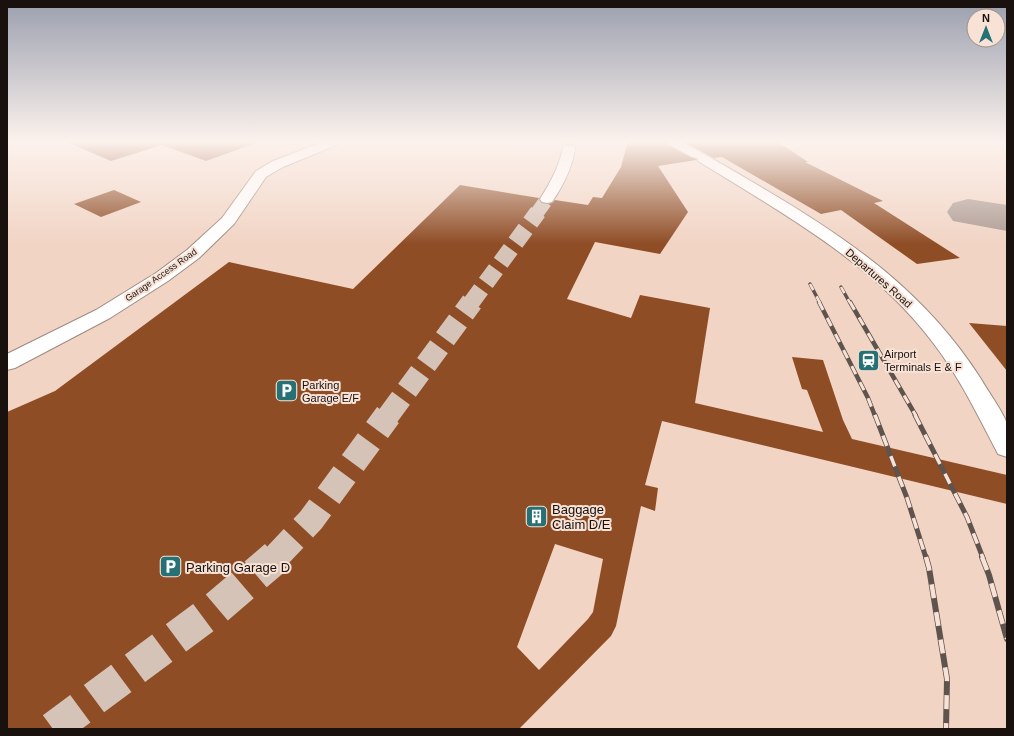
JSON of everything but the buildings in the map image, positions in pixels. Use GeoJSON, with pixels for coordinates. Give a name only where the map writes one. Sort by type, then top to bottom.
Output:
{"type":"FeatureCollection","features":[{"type":"Feature","properties":{"kind":"street","name":"Garage Access Road"},"geometry":{"type":"LineString","coordinates":[[7,363],[103,314],[162,277],[193,254],[228,221],[260,175]]}},
{"type":"Feature","properties":{"kind":"street"},"geometry":{"type":"LineString","coordinates":[[547,199],[561,175]]}},
{"type":"Feature","properties":{"kind":"street","name":"Departures Road"},"geometry":{"type":"LineString","coordinates":[[730,175],[825,234],[859,258],[892,287],[940,337],[984,405],[1007,447]]}},
{"type":"Feature","properties":{"kind":"shaded area"},"geometry":{"type":"Polygon","coordinates":[[[7,175],[1007,175],[1007,729],[7,729],[7,175]]]}},
{"type":"Feature","properties":{"kind":"taxiway"},"geometry":{"type":"LineString","coordinates":[[968,212],[1007,218]]}},
{"type":"Feature","properties":{"kind":"tunnel"},"geometry":{"type":"LineString","coordinates":[[537,213],[547,199]]}},
{"type":"Feature","properties":{"kind":"tunnel"},"geometry":{"type":"LineString","coordinates":[[471,303],[538,212]]}},
{"type":"Feature","properties":{"kind":"tunnel"},"geometry":{"type":"LineString","coordinates":[[388,416],[472,302]]}},
{"type":"Feature","properties":{"kind":"tunnel"},"geometry":{"type":"LineString","coordinates":[[276,557],[311,520],[388,415]]}},
{"type":"Feature","properties":{"kind":"tunnel"},"geometry":{"type":"LineString","coordinates":[[53,729],[215,609],[276,557]]}},
{"type":"Feature","properties":{"kind":"railway"},"geometry":{"type":"LineString","coordinates":[[810,284],[820,303]]}},
{"type":"Feature","properties":{"kind":"railway"},"geometry":{"type":"LineString","coordinates":[[841,287],[850,303]]}},
{"type":"Feature","properties":{"kind":"railway"},"geometry":{"type":"LineString","coordinates":[[819,302],[868,398],[875,416]]}},
{"type":"Feature","properties":{"kind":"railway"},"geometry":{"type":"LineString","coordinates":[[850,302],[916,416]]}},
{"type":"Feature","properties":{"kind":"railway"},"geometry":{"type":"LineString","coordinates":[[875,415],[907,498],[926,558]]}},
{"type":"Feature","properties":{"kind":"railway"},"geometry":{"type":"LineString","coordinates":[[915,415],[967,517],[983,558]]}},
{"type":"Feature","properties":{"kind":"railway"},"geometry":{"type":"LineString","coordinates":[[926,557],[947,679],[946,729]]}},
{"type":"Feature","properties":{"kind":"railway"},"geometry":{"type":"LineString","coordinates":[[982,557],[989,575],[1007,639]]}},
{"type":"Feature","properties":{"kind":"place","name":"Airport Terminals E & F"},"geometry":{"type":"Point","coordinates":[869,360]}},
{"type":"Feature","properties":{"kind":"place","name":"Parking Garage E/F"},"geometry":{"type":"Point","coordinates":[287,391]}},
{"type":"Feature","properties":{"kind":"place","name":"Baggage Claim D/E"},"geometry":{"type":"Point","coordinates":[536,516]}},
{"type":"Feature","properties":{"kind":"place","name":"Parking Garage D"},"geometry":{"type":"Point","coordinates":[170,567]}}]}
